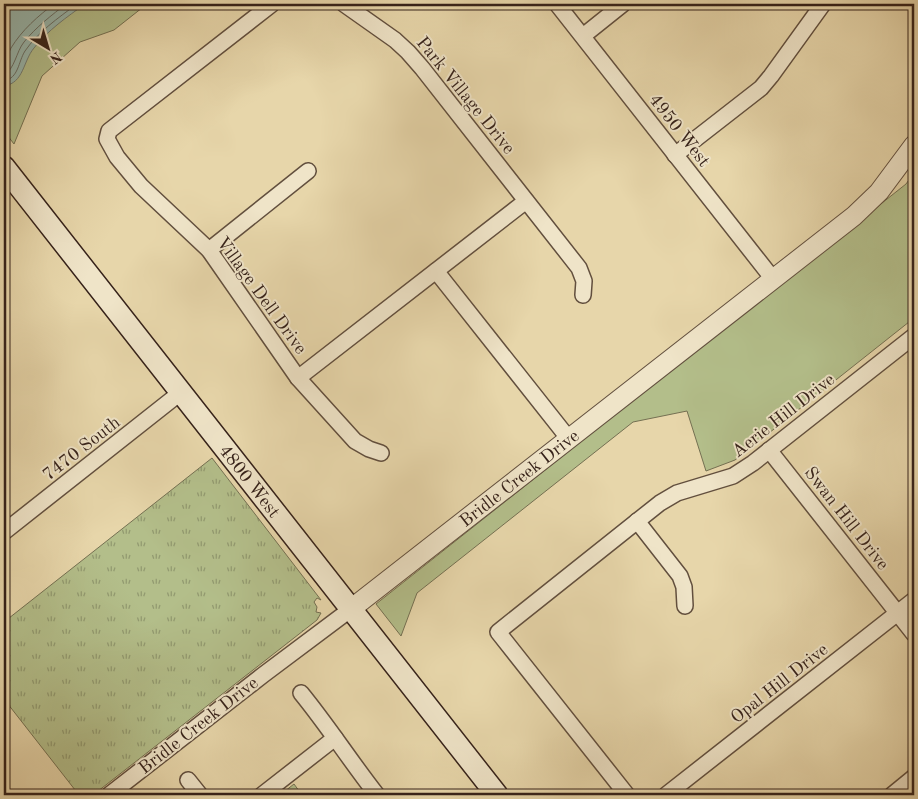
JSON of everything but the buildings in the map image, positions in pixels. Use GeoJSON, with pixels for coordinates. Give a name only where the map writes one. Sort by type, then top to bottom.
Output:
{"type":"FeatureCollection","features":[{"type":"Feature","properties":{"kind":"main road","name":"4800 West"},"geometry":{"type":"LineString","coordinates":[[4,167],[496,795]]}},
{"type":"Feature","properties":{"kind":"street","name":"Village Dell Drive"},"geometry":{"type":"LineString","coordinates":[[272,4],[109,131],[107,139],[109,146],[140,186],[208,250],[298,378],[526,201]]}},
{"type":"Feature","properties":{"kind":"street","name":"Park Village Drive"},"geometry":{"type":"LineString","coordinates":[[344,4],[396,40],[408,52],[579,268],[584,281],[583,295]]}},
{"type":"Feature","properties":{"kind":"street","name":"4950 West"},"geometry":{"type":"LineString","coordinates":[[557,4],[773,279]]}},
{"type":"Feature","properties":{"kind":"street"},"geometry":{"type":"LineString","coordinates":[[583,36],[623,4]]}},
{"type":"Feature","properties":{"kind":"street"},"geometry":{"type":"LineString","coordinates":[[675,156],[761,88],[772,76],[823,4]]}},
{"type":"Feature","properties":{"kind":"street","name":"Bridle Creek Drive"},"geometry":{"type":"LineString","coordinates":[[108,795],[351,609],[854,216],[879,192],[914,145]]}},
{"type":"Feature","properties":{"kind":"street"},"geometry":{"type":"LineString","coordinates":[[208,250],[308,171]]}},
{"type":"Feature","properties":{"kind":"street"},"geometry":{"type":"LineString","coordinates":[[436,271],[570,439]]}},
{"type":"Feature","properties":{"kind":"street","name":"Aerie Hill Drive"},"geometry":{"type":"LineString","coordinates":[[627,795],[498,632],[660,503],[677,493],[733,476],[912,343]]}},
{"type":"Feature","properties":{"kind":"street"},"geometry":{"type":"LineString","coordinates":[[298,378],[355,441],[368,449],[381,453]]}},
{"type":"Feature","properties":{"kind":"street","name":"7470 South"},"geometry":{"type":"LineString","coordinates":[[4,532],[180,393]]}},
{"type":"Feature","properties":{"kind":"street","name":"Swan Hill Drive"},"geometry":{"type":"LineString","coordinates":[[770,450],[914,634]]}},
{"type":"Feature","properties":{"kind":"street"},"geometry":{"type":"LineString","coordinates":[[637,521],[680,576],[683,583],[685,606]]}},
{"type":"Feature","properties":{"kind":"street","name":"Opal Hill Drive"},"geometry":{"type":"LineString","coordinates":[[666,795],[914,600]]}},
{"type":"Feature","properties":{"kind":"street"},"geometry":{"type":"LineString","coordinates":[[301,693],[377,795]]}},
{"type":"Feature","properties":{"kind":"street"},"geometry":{"type":"LineString","coordinates":[[262,795],[335,738]]}},
{"type":"Feature","properties":{"kind":"street"},"geometry":{"type":"LineString","coordinates":[[892,795],[914,777]]}},
{"type":"Feature","properties":{"kind":"street"},"geometry":{"type":"LineString","coordinates":[[188,780],[200,795]]}},
{"type":"Feature","properties":{"kind":"green space"},"geometry":{"type":"Polygon","coordinates":[[[4,4],[147,4],[114,30],[80,42],[42,76],[14,144],[4,131],[4,4]]]}},
{"type":"Feature","properties":{"kind":"green space"},"geometry":{"type":"Polygon","coordinates":[[[914,173],[914,318],[735,460],[706,471],[687,411],[633,422],[417,593],[401,636],[376,604],[906,184],[914,173]]]}},
{"type":"Feature","properties":{"kind":"green space"},"geometry":{"type":"Polygon","coordinates":[[[212,458],[321,600],[317,598],[314,602],[317,607],[316,612],[321,613],[317,620],[93,795],[79,795],[4,699],[4,622],[212,458]]]}},
{"type":"Feature","properties":{"kind":"green space"},"geometry":{"type":"Polygon","coordinates":[[[294,784],[302,795],[280,795],[294,784]]]}},
{"type":"Feature","properties":{"kind":"water"},"geometry":{"type":"Polygon","coordinates":[[[4,4],[85,4],[45,35],[30,53],[16,81],[4,86],[4,4]]]}}]}
